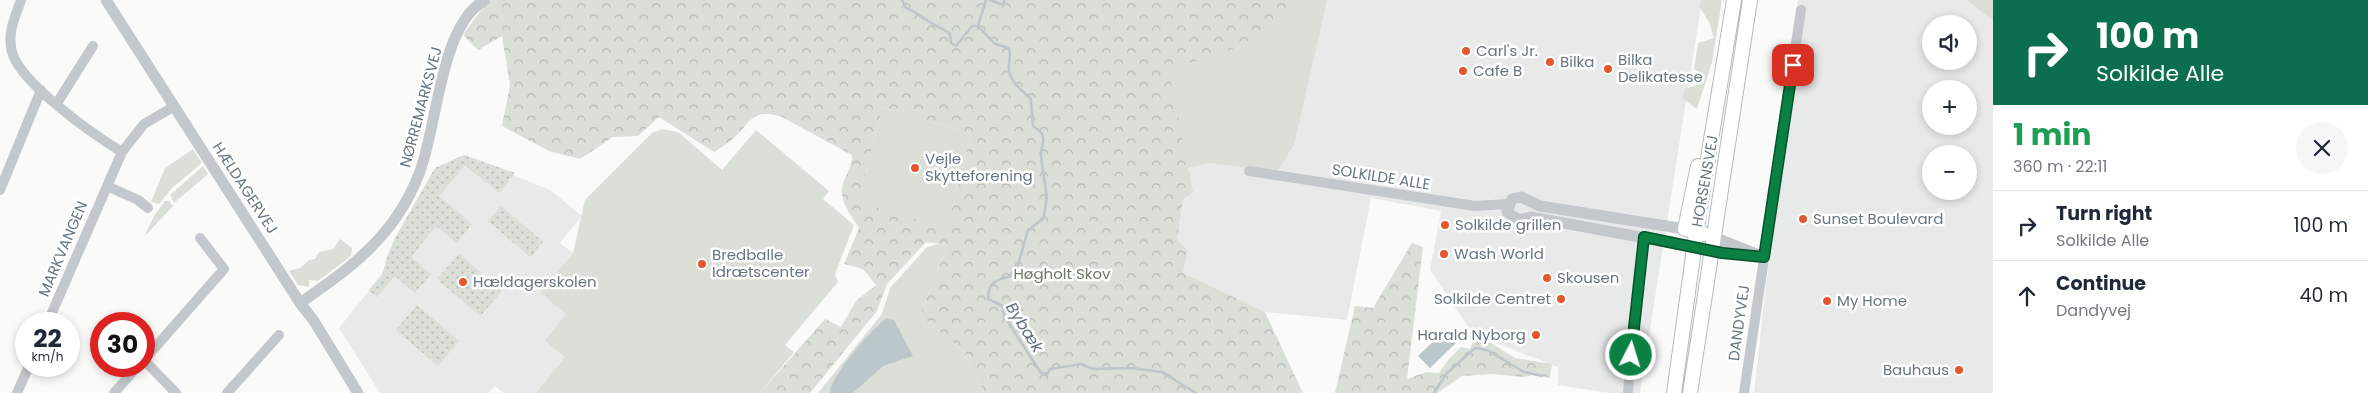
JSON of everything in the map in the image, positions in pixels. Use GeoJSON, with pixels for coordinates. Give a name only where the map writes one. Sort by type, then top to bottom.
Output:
{"type":"FeatureCollection","features":[{"type":"Feature","properties":{"kind":"main road","name":"HORSENSVEJ"},"geometry":{"type":"LineString","coordinates":[[1701,239],[1716,116],[1734,0]]}},
{"type":"Feature","properties":{"kind":"main road","name":"HORSENSVEJ"},"geometry":{"type":"LineString","coordinates":[[1674,393],[1701,239],[1749,2]]}},
{"type":"Feature","properties":{"kind":"main road"},"geometry":{"type":"LineString","coordinates":[[1690,393],[1699,335],[1696,311],[1702,263],[1701,239],[1709,113],[1720,94]]}},
{"type":"Feature","properties":{"kind":"main road"},"geometry":{"type":"LineString","coordinates":[[1679,361],[1680,393]]}},
{"type":"Feature","properties":{"kind":"street"},"geometry":{"type":"LineString","coordinates":[[21,0],[10,31],[12,53],[22,71],[85,128],[122,152]]}},
{"type":"Feature","properties":{"kind":"street","name":"HÆLDAGERVEJ"},"geometry":{"type":"LineString","coordinates":[[106,0],[358,393]]}},
{"type":"Feature","properties":{"kind":"street","name":"NØRREMARKSVEJ"},"geometry":{"type":"LineString","coordinates":[[300,303],[338,277],[369,251],[405,202],[419,174],[429,144],[441,84],[454,40],[464,18],[485,0]]}},
{"type":"Feature","properties":{"kind":"street","name":"DANDYVEJ"},"geometry":{"type":"LineString","coordinates":[[1744,393],[1802,10]]}},
{"type":"Feature","properties":{"kind":"street"},"geometry":{"type":"LineString","coordinates":[[57,103],[93,46]]}},
{"type":"Feature","properties":{"kind":"street"},"geometry":{"type":"LineString","coordinates":[[0,190],[4,170],[41,90]]}},
{"type":"Feature","properties":{"kind":"street","name":"MARKVANGEN"},"geometry":{"type":"LineString","coordinates":[[52,312],[122,152],[144,124],[173,107]]}},
{"type":"Feature","properties":{"kind":"street","name":"SOLKILDE ALLE"},"geometry":{"type":"LineString","coordinates":[[1249,171],[1479,207],[1508,208],[1518,220],[1531,217],[1644,237],[1701,239]]}},
{"type":"Feature","properties":{"kind":"street"},"geometry":{"type":"LineString","coordinates":[[107,186],[138,200],[148,208]]}},
{"type":"Feature","properties":{"kind":"street","name":"SOLKILDE ALLE"},"geometry":{"type":"LineString","coordinates":[[1508,208],[1512,199],[1521,197],[1540,206],[1701,239]]}},
{"type":"Feature","properties":{"kind":"street"},"geometry":{"type":"LineString","coordinates":[[1628,393],[1633,327],[1644,237]]}},
{"type":"Feature","properties":{"kind":"street"},"geometry":{"type":"LineString","coordinates":[[155,347],[224,269],[200,238]]}},
{"type":"Feature","properties":{"kind":"street"},"geometry":{"type":"LineString","coordinates":[[1701,239],[1764,257]]}},
{"type":"Feature","properties":{"kind":"street"},"geometry":{"type":"LineString","coordinates":[[227,393],[279,335]]}},
{"type":"Feature","properties":{"kind":"street"},"geometry":{"type":"LineString","coordinates":[[155,371],[176,393]]}},
{"type":"Feature","properties":{"kind":"street"},"geometry":{"type":"LineString","coordinates":[[17,393],[24,377]]}},
{"type":"Feature","properties":{"kind":"street"},"geometry":{"type":"LineString","coordinates":[[114,393],[128,377]]}},
{"type":"Feature","properties":{"kind":"shaded area"},"geometry":{"type":"Polygon","coordinates":[[[1292,0],[1702,0],[1640,393],[1610,393],[1558,385],[1558,367],[1473,334],[1430,270],[1441,211],[1371,198],[1347,320],[1265,312],[1183,273],[1188,251],[1177,240],[1183,198],[1169,70],[1239,47],[1290,11],[1292,0]]]}},
{"type":"Feature","properties":{"kind":"shaded area"},"geometry":{"type":"Polygon","coordinates":[[[1798,0],[1966,0],[1993,21],[1993,393],[1754,393],[1798,0]]]}},
{"type":"Feature","properties":{"kind":"shaded area","name":"Hældagerskolen"},"geometry":{"type":"Polygon","coordinates":[[[464,155],[550,190],[582,216],[560,243],[573,253],[540,293],[566,314],[565,357],[536,393],[503,393],[495,386],[489,393],[380,393],[339,328],[383,273],[395,238],[435,168],[464,155]]]}},
{"type":"Feature","properties":{"kind":"shaded area"},"geometry":{"type":"Polygon","coordinates":[[[887,318],[894,320],[913,356],[883,366],[853,393],[830,393],[837,376],[853,353],[872,331],[887,318]]]}},
{"type":"Feature","properties":{"kind":"shaded area"},"geometry":{"type":"Polygon","coordinates":[[[1446,329],[1458,341],[1430,368],[1418,356],[1446,329]]]}},
{"type":"Feature","properties":{"kind":"green space","name":"Høgholt Skov"},"geometry":{"type":"Polygon","coordinates":[[[492,0],[1292,0],[1290,11],[1239,47],[1169,70],[1193,192],[1183,199],[1177,240],[1188,251],[1183,273],[1265,312],[1303,393],[984,393],[964,352],[920,315],[948,245],[926,242],[887,284],[877,311],[810,393],[760,393],[825,319],[841,327],[856,301],[876,285],[863,269],[844,264],[859,228],[843,200],[842,194],[842,187],[851,165],[852,155],[780,116],[770,114],[757,115],[734,138],[714,152],[659,117],[638,136],[613,137],[580,159],[549,151],[502,126],[510,85],[502,36],[478,50],[463,35],[481,10],[492,0]],[[883,107],[858,202],[947,229],[971,134],[883,107]]]}},
{"type":"Feature","properties":{"kind":"green space"},"geometry":{"type":"Polygon","coordinates":[[[1292,0],[1327,0],[1294,145],[1277,171],[1209,163],[1188,168],[1169,70],[1239,47],[1290,11],[1292,0]]]}},
{"type":"Feature","properties":{"kind":"green space"},"geometry":{"type":"Polygon","coordinates":[[[1702,0],[1722,0],[1712,62],[1697,109],[1682,98],[1685,89],[1703,83],[1705,76],[1694,69],[1698,43],[1714,38],[1709,22],[1699,6],[1702,0]]]}},
{"type":"Feature","properties":{"kind":"green space"},"geometry":{"type":"Polygon","coordinates":[[[1966,0],[1993,0],[1993,21],[1966,0]]]}},
{"type":"Feature","properties":{"kind":"green space","name":"Vejle Skytteforening"},"geometry":{"type":"Polygon","coordinates":[[[883,107],[971,134],[947,230],[858,202],[883,107]]]}},
{"type":"Feature","properties":{"kind":"green space","name":"Bredballe Idrætscenter"},"geometry":{"type":"Polygon","coordinates":[[[662,129],[678,132],[722,170],[756,130],[829,191],[823,199],[854,225],[835,274],[838,282],[785,345],[794,352],[760,393],[536,393],[565,357],[545,341],[566,314],[540,293],[573,253],[585,200],[652,133],[662,129]]]}},
{"type":"Feature","properties":{"kind":"green space"},"geometry":{"type":"Polygon","coordinates":[[[193,149],[202,163],[172,188],[159,204],[151,202],[165,168],[193,149]]]}},
{"type":"Feature","properties":{"kind":"green space"},"geometry":{"type":"Polygon","coordinates":[[[464,155],[515,173],[499,193],[465,165],[439,196],[472,224],[457,243],[436,226],[411,257],[431,274],[415,293],[395,276],[377,297],[369,290],[383,273],[395,238],[435,168],[464,155]]]}},
{"type":"Feature","properties":{"kind":"green space"},"geometry":{"type":"Polygon","coordinates":[[[203,166],[208,174],[174,203],[170,195],[203,166]]]}},
{"type":"Feature","properties":{"kind":"green space"},"geometry":{"type":"Polygon","coordinates":[[[165,201],[169,201],[173,206],[144,237],[155,214],[165,201]]]}},
{"type":"Feature","properties":{"kind":"green space"},"geometry":{"type":"Polygon","coordinates":[[[501,206],[543,242],[530,257],[488,221],[501,206]]]}},
{"type":"Feature","properties":{"kind":"green space"},"geometry":{"type":"Polygon","coordinates":[[[340,239],[352,248],[351,256],[318,281],[309,280],[309,287],[298,285],[289,271],[300,268],[309,260],[315,259],[319,252],[333,249],[340,239]]]}},
{"type":"Feature","properties":{"kind":"green space"},"geometry":{"type":"Polygon","coordinates":[[[1412,243],[1423,247],[1407,379],[1426,372],[1439,373],[1448,360],[1461,347],[1470,349],[1475,337],[1491,343],[1515,358],[1552,364],[1550,378],[1534,375],[1522,377],[1493,374],[1462,376],[1437,393],[1335,393],[1355,306],[1373,308],[1412,243]]]}},
{"type":"Feature","properties":{"kind":"green space"},"geometry":{"type":"Polygon","coordinates":[[[938,244],[948,245],[920,315],[964,352],[984,393],[818,393],[882,314],[890,288],[927,247],[938,244]]]}},
{"type":"Feature","properties":{"kind":"green space"},"geometry":{"type":"Polygon","coordinates":[[[459,254],[502,291],[480,316],[437,279],[459,254]]]}},
{"type":"Feature","properties":{"kind":"green space"},"geometry":{"type":"Polygon","coordinates":[[[417,305],[459,341],[438,366],[396,330],[417,305]]]}},
{"type":"Feature","properties":{"kind":"waterway","name":"Bybæk"},"geometry":{"type":"LineString","coordinates":[[902,0],[906,8],[950,34],[951,43],[956,46],[972,26],[978,26],[995,44],[1009,48],[1009,70],[1012,80],[1031,99],[1033,126],[1041,133],[1044,139],[1041,153],[1046,192],[1043,219],[1028,230],[1018,265],[1009,277],[993,283],[989,290],[988,299],[1003,306],[1004,316],[1041,373],[1047,374],[1050,369],[1081,364],[1093,369],[1131,368],[1162,372],[1196,393]]}},
{"type":"Feature","properties":{"kind":"waterway"},"geometry":{"type":"LineString","coordinates":[[978,26],[986,0]]}},
{"type":"Feature","properties":{"kind":"waterway"},"geometry":{"type":"LineString","coordinates":[[990,0],[1000,4],[1004,4],[1004,0]]}},
{"type":"Feature","properties":{"kind":"waterway"},"geometry":{"type":"LineString","coordinates":[[1434,393],[1446,374],[1475,348],[1487,350],[1524,372],[1542,376]]}},
{"type":"Feature","properties":{"kind":"place","name":"Carl's Jr."},"geometry":{"type":"Point","coordinates":[1466,51]}},
{"type":"Feature","properties":{"kind":"place","name":"Bilka"},"geometry":{"type":"Point","coordinates":[1550,62]}},
{"type":"Feature","properties":{"kind":"place","name":"Bilka Delikatesse"},"geometry":{"type":"Point","coordinates":[1608,69]}},
{"type":"Feature","properties":{"kind":"place","name":"Cafe B"},"geometry":{"type":"Point","coordinates":[1463,71]}},
{"type":"Feature","properties":{"kind":"place","name":"Vejle Skytteforening"},"geometry":{"type":"Point","coordinates":[915,168]}},
{"type":"Feature","properties":{"kind":"place","name":"Sunset Boulevard"},"geometry":{"type":"Point","coordinates":[1803,219]}},
{"type":"Feature","properties":{"kind":"place","name":"Solkilde grillen"},"geometry":{"type":"Point","coordinates":[1445,225]}},
{"type":"Feature","properties":{"kind":"place","name":"Wash World"},"geometry":{"type":"Point","coordinates":[1444,254]}},
{"type":"Feature","properties":{"kind":"place","name":"Bredballe Idrætscenter"},"geometry":{"type":"Point","coordinates":[702,264]}},
{"type":"Feature","properties":{"kind":"place","name":"Skousen"},"geometry":{"type":"Point","coordinates":[1547,278]}},
{"type":"Feature","properties":{"kind":"place","name":"Hældagerskolen"},"geometry":{"type":"Point","coordinates":[463,282]}},
{"type":"Feature","properties":{"kind":"place","name":"Solkilde Centret"},"geometry":{"type":"Point","coordinates":[1561,299]}},
{"type":"Feature","properties":{"kind":"place","name":"My Home"},"geometry":{"type":"Point","coordinates":[1827,301]}},
{"type":"Feature","properties":{"kind":"place","name":"Harald Nyborg"},"geometry":{"type":"Point","coordinates":[1536,335]}},
{"type":"Feature","properties":{"kind":"place","name":"Bauhaus"},"geometry":{"type":"Point","coordinates":[1959,370]}},
{"type":"Feature","properties":{"kind":"route"},"geometry":{"type":"LineString","coordinates":[[1631,355],[1644,237],[1722,253],[1764,257],[1793,65]]}}]}
